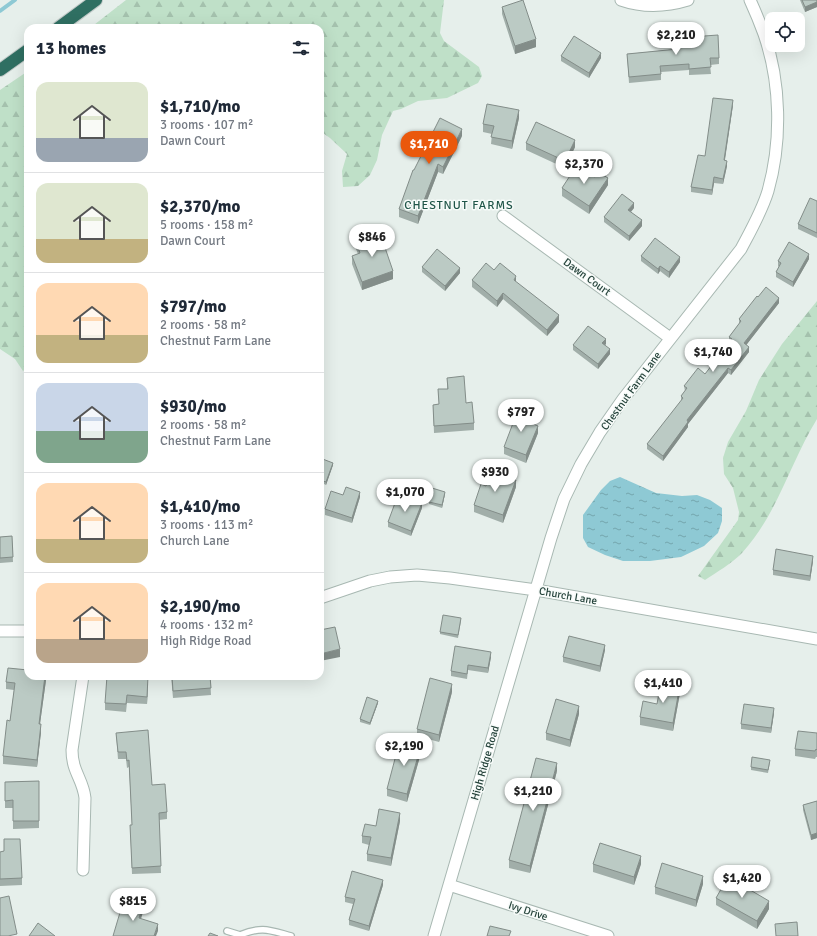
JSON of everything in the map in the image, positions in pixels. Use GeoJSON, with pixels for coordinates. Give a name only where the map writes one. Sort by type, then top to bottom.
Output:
{"type":"FeatureCollection","features":[{"type":"Feature","properties":{"kind":"highway"},"geometry":{"type":"LineString","coordinates":[[63,24],[96,0]]}},
{"type":"Feature","properties":{"kind":"highway"},"geometry":{"type":"LineString","coordinates":[[0,70],[24,53]]}},
{"type":"Feature","properties":{"kind":"street"},"geometry":{"type":"LineString","coordinates":[[621,0],[633,4],[654,6],[671,5],[688,0]]}},
{"type":"Feature","properties":{"kind":"street","name":"Chestnut Farm Lane"},"geometry":{"type":"LineString","coordinates":[[536,590],[564,499],[581,464],[600,432],[623,399],[741,249],[755,221],[767,191],[775,157],[778,126],[777,94],[764,35],[750,0]]}},
{"type":"Feature","properties":{"kind":"street","name":"Dawn Court"},"geometry":{"type":"LineString","coordinates":[[503,216],[670,338]]}},
{"type":"Feature","properties":{"kind":"street","name":"Church Lane"},"geometry":{"type":"LineString","coordinates":[[324,597],[370,581],[390,577],[417,575],[536,590],[817,639]]}},
{"type":"Feature","properties":{"kind":"street","name":"High Ridge Road"},"geometry":{"type":"LineString","coordinates":[[434,936],[536,590]]}},
{"type":"Feature","properties":{"kind":"street"},"geometry":{"type":"LineString","coordinates":[[0,631],[24,631]]}},
{"type":"Feature","properties":{"kind":"street"},"geometry":{"type":"LineString","coordinates":[[81,680],[72,750],[72,761],[84,789],[83,870]]}},
{"type":"Feature","properties":{"kind":"street","name":"Ivy Drive"},"geometry":{"type":"LineString","coordinates":[[449,885],[608,936]]}},
{"type":"Feature","properties":{"kind":"lane"},"geometry":{"type":"LineString","coordinates":[[227,931],[240,935],[254,929],[268,930],[291,936]]}},
{"type":"Feature","properties":{"kind":"green space"},"geometry":{"type":"Polygon","coordinates":[[[126,0],[444,0],[440,33],[444,41],[479,67],[482,76],[478,83],[447,98],[418,101],[393,111],[382,135],[377,160],[370,175],[358,186],[343,187],[342,171],[347,154],[324,134],[324,24],[95,24],[126,0]]]}},
{"type":"Feature","properties":{"kind":"green space"},"geometry":{"type":"Polygon","coordinates":[[[24,74],[23,371],[15,359],[0,349],[0,90],[24,74]]]}},
{"type":"Feature","properties":{"kind":"green space"},"geometry":{"type":"Polygon","coordinates":[[[817,301],[817,419],[807,436],[774,506],[754,538],[738,557],[705,580],[698,576],[738,520],[739,512],[733,488],[724,474],[723,458],[728,442],[746,411],[759,380],[782,344],[817,301]]]}},
{"type":"Feature","properties":{"kind":"water"},"geometry":{"type":"Polygon","coordinates":[[[620,477],[656,493],[682,496],[697,495],[710,500],[722,508],[722,521],[718,533],[704,546],[681,557],[650,561],[623,561],[588,547],[583,538],[583,515],[601,490],[610,481],[620,477]]]}},
{"type":"Feature","properties":{"kind":"building"},"geometry":{"type":"Polygon","coordinates":[[[523,0],[536,39],[515,46],[502,7],[523,0]]]}},
{"type":"Feature","properties":{"kind":"building"},"geometry":{"type":"Polygon","coordinates":[[[802,0],[817,0],[817,2],[805,7],[802,0]]]}},
{"type":"Feature","properties":{"kind":"building"},"geometry":{"type":"Polygon","coordinates":[[[718,35],[719,58],[710,58],[711,67],[689,69],[689,64],[660,66],[661,74],[629,77],[627,54],[678,49],[677,38],[718,35]]]}},
{"type":"Feature","properties":{"kind":"building"},"geometry":{"type":"Polygon","coordinates":[[[574,36],[601,53],[589,73],[561,56],[574,36]]]}},
{"type":"Feature","properties":{"kind":"building"},"geometry":{"type":"Polygon","coordinates":[[[713,98],[733,100],[724,160],[727,161],[723,179],[714,177],[712,190],[691,187],[698,155],[705,156],[713,98]]]}},
{"type":"Feature","properties":{"kind":"building"},"geometry":{"type":"Polygon","coordinates":[[[487,104],[519,110],[512,141],[491,137],[494,126],[483,124],[487,104]]]}},
{"type":"Feature","properties":{"kind":"building"},"geometry":{"type":"Polygon","coordinates":[[[440,118],[462,129],[443,167],[438,164],[418,216],[399,209],[413,170],[440,118]]]}},
{"type":"Feature","properties":{"kind":"building"},"geometry":{"type":"Polygon","coordinates":[[[536,122],[575,140],[565,161],[526,143],[536,122]]]}},
{"type":"Feature","properties":{"kind":"building"},"geometry":{"type":"Polygon","coordinates":[[[577,165],[595,177],[598,172],[608,178],[589,206],[562,188],[577,165]]]}},
{"type":"Feature","properties":{"kind":"building"},"geometry":{"type":"Polygon","coordinates":[[[622,194],[634,203],[628,210],[642,220],[629,236],[604,217],[622,194]]]}},
{"type":"Feature","properties":{"kind":"building"},"geometry":{"type":"Polygon","coordinates":[[[810,198],[817,201],[817,233],[798,224],[810,198]]]}},
{"type":"Feature","properties":{"kind":"building"},"geometry":{"type":"Polygon","coordinates":[[[380,233],[393,271],[362,282],[352,256],[360,253],[356,242],[380,233]]]}},
{"type":"Feature","properties":{"kind":"building"},"geometry":{"type":"Polygon","coordinates":[[[655,238],[680,257],[669,272],[660,266],[658,269],[641,256],[655,238]]]}},
{"type":"Feature","properties":{"kind":"building"},"geometry":{"type":"Polygon","coordinates":[[[789,242],[809,254],[793,282],[776,272],[781,263],[778,261],[789,242]]]}},
{"type":"Feature","properties":{"kind":"building"},"geometry":{"type":"Polygon","coordinates":[[[437,249],[460,268],[445,286],[422,267],[437,249]]]}},
{"type":"Feature","properties":{"kind":"building"},"geometry":{"type":"Polygon","coordinates":[[[486,263],[494,270],[500,263],[516,276],[514,280],[559,315],[547,330],[503,293],[497,301],[472,280],[486,263]]]}},
{"type":"Feature","properties":{"kind":"building"},"geometry":{"type":"Polygon","coordinates":[[[766,287],[779,298],[744,343],[749,347],[731,370],[728,368],[687,420],[688,422],[663,456],[647,444],[683,398],[681,396],[687,388],[684,386],[698,368],[705,374],[732,339],[729,337],[741,321],[739,319],[766,287]]]}},
{"type":"Feature","properties":{"kind":"building"},"geometry":{"type":"Polygon","coordinates":[[[588,326],[606,339],[602,343],[610,349],[598,364],[573,345],[588,326]]]}},
{"type":"Feature","properties":{"kind":"building"},"geometry":{"type":"Polygon","coordinates":[[[464,376],[466,403],[472,402],[474,423],[434,426],[433,405],[439,404],[438,389],[448,389],[447,378],[464,376]]]}},
{"type":"Feature","properties":{"kind":"building"},"geometry":{"type":"Polygon","coordinates":[[[518,410],[533,415],[531,423],[538,426],[526,455],[504,447],[518,410]]]}},
{"type":"Feature","properties":{"kind":"building"},"geometry":{"type":"Polygon","coordinates":[[[324,460],[333,463],[326,482],[324,481],[324,460]]]}},
{"type":"Feature","properties":{"kind":"building"},"geometry":{"type":"Polygon","coordinates":[[[492,471],[516,480],[503,515],[474,505],[481,484],[486,486],[492,471]]]}},
{"type":"Feature","properties":{"kind":"building"},"geometry":{"type":"Polygon","coordinates":[[[346,487],[360,492],[352,518],[325,509],[331,491],[343,495],[346,487]]]}},
{"type":"Feature","properties":{"kind":"building"},"geometry":{"type":"Polygon","coordinates":[[[432,488],[445,492],[442,505],[429,502],[432,488]]]}},
{"type":"Feature","properties":{"kind":"building"},"geometry":{"type":"Polygon","coordinates":[[[398,495],[422,503],[411,531],[388,522],[398,495]]]}},
{"type":"Feature","properties":{"kind":"building"},"geometry":{"type":"Polygon","coordinates":[[[12,536],[13,557],[0,558],[0,537],[12,536]]]}},
{"type":"Feature","properties":{"kind":"building"},"geometry":{"type":"Polygon","coordinates":[[[776,549],[813,556],[810,576],[773,570],[776,549]]]}},
{"type":"Feature","properties":{"kind":"building"},"geometry":{"type":"Polygon","coordinates":[[[443,615],[461,618],[458,635],[440,632],[443,615]]]}},
{"type":"Feature","properties":{"kind":"building"},"geometry":{"type":"Polygon","coordinates":[[[335,627],[340,649],[324,653],[324,629],[335,627]]]}},
{"type":"Feature","properties":{"kind":"building"},"geometry":{"type":"Polygon","coordinates":[[[569,636],[605,645],[600,666],[563,657],[569,636]]]}},
{"type":"Feature","properties":{"kind":"building"},"geometry":{"type":"Polygon","coordinates":[[[455,646],[491,652],[488,668],[468,665],[467,674],[451,671],[455,646]]]}},
{"type":"Feature","properties":{"kind":"building"},"geometry":{"type":"Polygon","coordinates":[[[8,668],[24,670],[24,680],[44,680],[39,724],[41,724],[37,760],[3,756],[7,720],[10,721],[15,683],[6,682],[8,668]]]}},
{"type":"Feature","properties":{"kind":"building"},"geometry":{"type":"Polygon","coordinates":[[[430,678],[452,684],[439,735],[417,729],[430,678]]]}},
{"type":"Feature","properties":{"kind":"building"},"geometry":{"type":"Polygon","coordinates":[[[107,680],[148,680],[147,697],[127,695],[126,704],[105,703],[107,680]]]}},
{"type":"Feature","properties":{"kind":"building"},"geometry":{"type":"Polygon","coordinates":[[[172,680],[210,680],[211,688],[173,691],[172,680]]]}},
{"type":"Feature","properties":{"kind":"building"},"geometry":{"type":"Polygon","coordinates":[[[661,682],[680,685],[673,723],[640,717],[643,701],[657,704],[661,682]]]}},
{"type":"Feature","properties":{"kind":"building"},"geometry":{"type":"Polygon","coordinates":[[[367,697],[378,701],[370,723],[360,719],[367,697]]]}},
{"type":"Feature","properties":{"kind":"building"},"geometry":{"type":"Polygon","coordinates":[[[556,699],[579,706],[570,740],[546,733],[556,699]]]}},
{"type":"Feature","properties":{"kind":"building"},"geometry":{"type":"Polygon","coordinates":[[[744,704],[774,708],[771,728],[741,724],[744,704]]]}},
{"type":"Feature","properties":{"kind":"building"},"geometry":{"type":"Polygon","coordinates":[[[148,730],[152,785],[165,784],[167,812],[159,813],[161,866],[132,868],[129,760],[127,761],[126,752],[118,752],[116,733],[148,730]]]}},
{"type":"Feature","properties":{"kind":"building"},"geometry":{"type":"Polygon","coordinates":[[[798,731],[817,733],[817,750],[795,749],[798,731]]]}},
{"type":"Feature","properties":{"kind":"building"},"geometry":{"type":"Polygon","coordinates":[[[400,740],[421,746],[407,794],[387,789],[400,740]]]}},
{"type":"Feature","properties":{"kind":"building"},"geometry":{"type":"Polygon","coordinates":[[[752,757],[770,760],[768,770],[751,767],[752,757]]]}},
{"type":"Feature","properties":{"kind":"building"},"geometry":{"type":"Polygon","coordinates":[[[536,758],[557,763],[530,866],[509,860],[536,758]]]}},
{"type":"Feature","properties":{"kind":"building"},"geometry":{"type":"Polygon","coordinates":[[[39,781],[39,821],[13,821],[13,800],[5,801],[5,782],[39,781]]]}},
{"type":"Feature","properties":{"kind":"building"},"geometry":{"type":"Polygon","coordinates":[[[817,801],[817,833],[811,835],[803,805],[817,801]]]}},
{"type":"Feature","properties":{"kind":"building"},"geometry":{"type":"Polygon","coordinates":[[[379,809],[400,813],[391,858],[367,854],[371,837],[362,836],[365,824],[376,826],[379,809]]]}},
{"type":"Feature","properties":{"kind":"building"},"geometry":{"type":"Polygon","coordinates":[[[4,839],[20,839],[22,878],[0,879],[0,852],[4,851],[4,839]]]}},
{"type":"Feature","properties":{"kind":"building"},"geometry":{"type":"Polygon","coordinates":[[[600,843],[641,856],[634,877],[593,864],[600,843]]]}},
{"type":"Feature","properties":{"kind":"building"},"geometry":{"type":"Polygon","coordinates":[[[662,863],[703,876],[696,900],[655,887],[662,863]]]}},
{"type":"Feature","properties":{"kind":"building"},"geometry":{"type":"Polygon","coordinates":[[[352,871],[383,880],[369,926],[349,920],[355,899],[345,897],[352,871]]]}},
{"type":"Feature","properties":{"kind":"building"},"geometry":{"type":"Polygon","coordinates":[[[728,877],[769,901],[757,921],[716,898],[728,877]]]}},
{"type":"Feature","properties":{"kind":"building"},"geometry":{"type":"Polygon","coordinates":[[[9,896],[17,934],[0,936],[0,898],[9,896]]]}},
{"type":"Feature","properties":{"kind":"building"},"geometry":{"type":"Polygon","coordinates":[[[124,899],[143,905],[139,918],[158,924],[154,936],[113,936],[124,899]]]}},
{"type":"Feature","properties":{"kind":"building"},"geometry":{"type":"Polygon","coordinates":[[[797,922],[798,936],[776,936],[775,924],[797,922]]]}},
{"type":"Feature","properties":{"kind":"building"},"geometry":{"type":"Polygon","coordinates":[[[38,923],[55,936],[29,936],[38,923]]]}},
{"type":"Feature","properties":{"kind":"building"},"geometry":{"type":"Polygon","coordinates":[[[490,926],[511,931],[509,936],[487,936],[490,926]]]}},
{"type":"Feature","properties":{"kind":"building"},"geometry":{"type":"Polygon","coordinates":[[[210,933],[218,936],[208,936],[210,933]]]}},
{"type":"Feature","properties":{"kind":"waterway"},"geometry":{"type":"LineString","coordinates":[[0,11],[15,0]]}},
{"type":"Feature","properties":{"kind":"district","name":"CHESTNUT FARMS"},"geometry":{"type":"Point","coordinates":[459,205]}}]}
